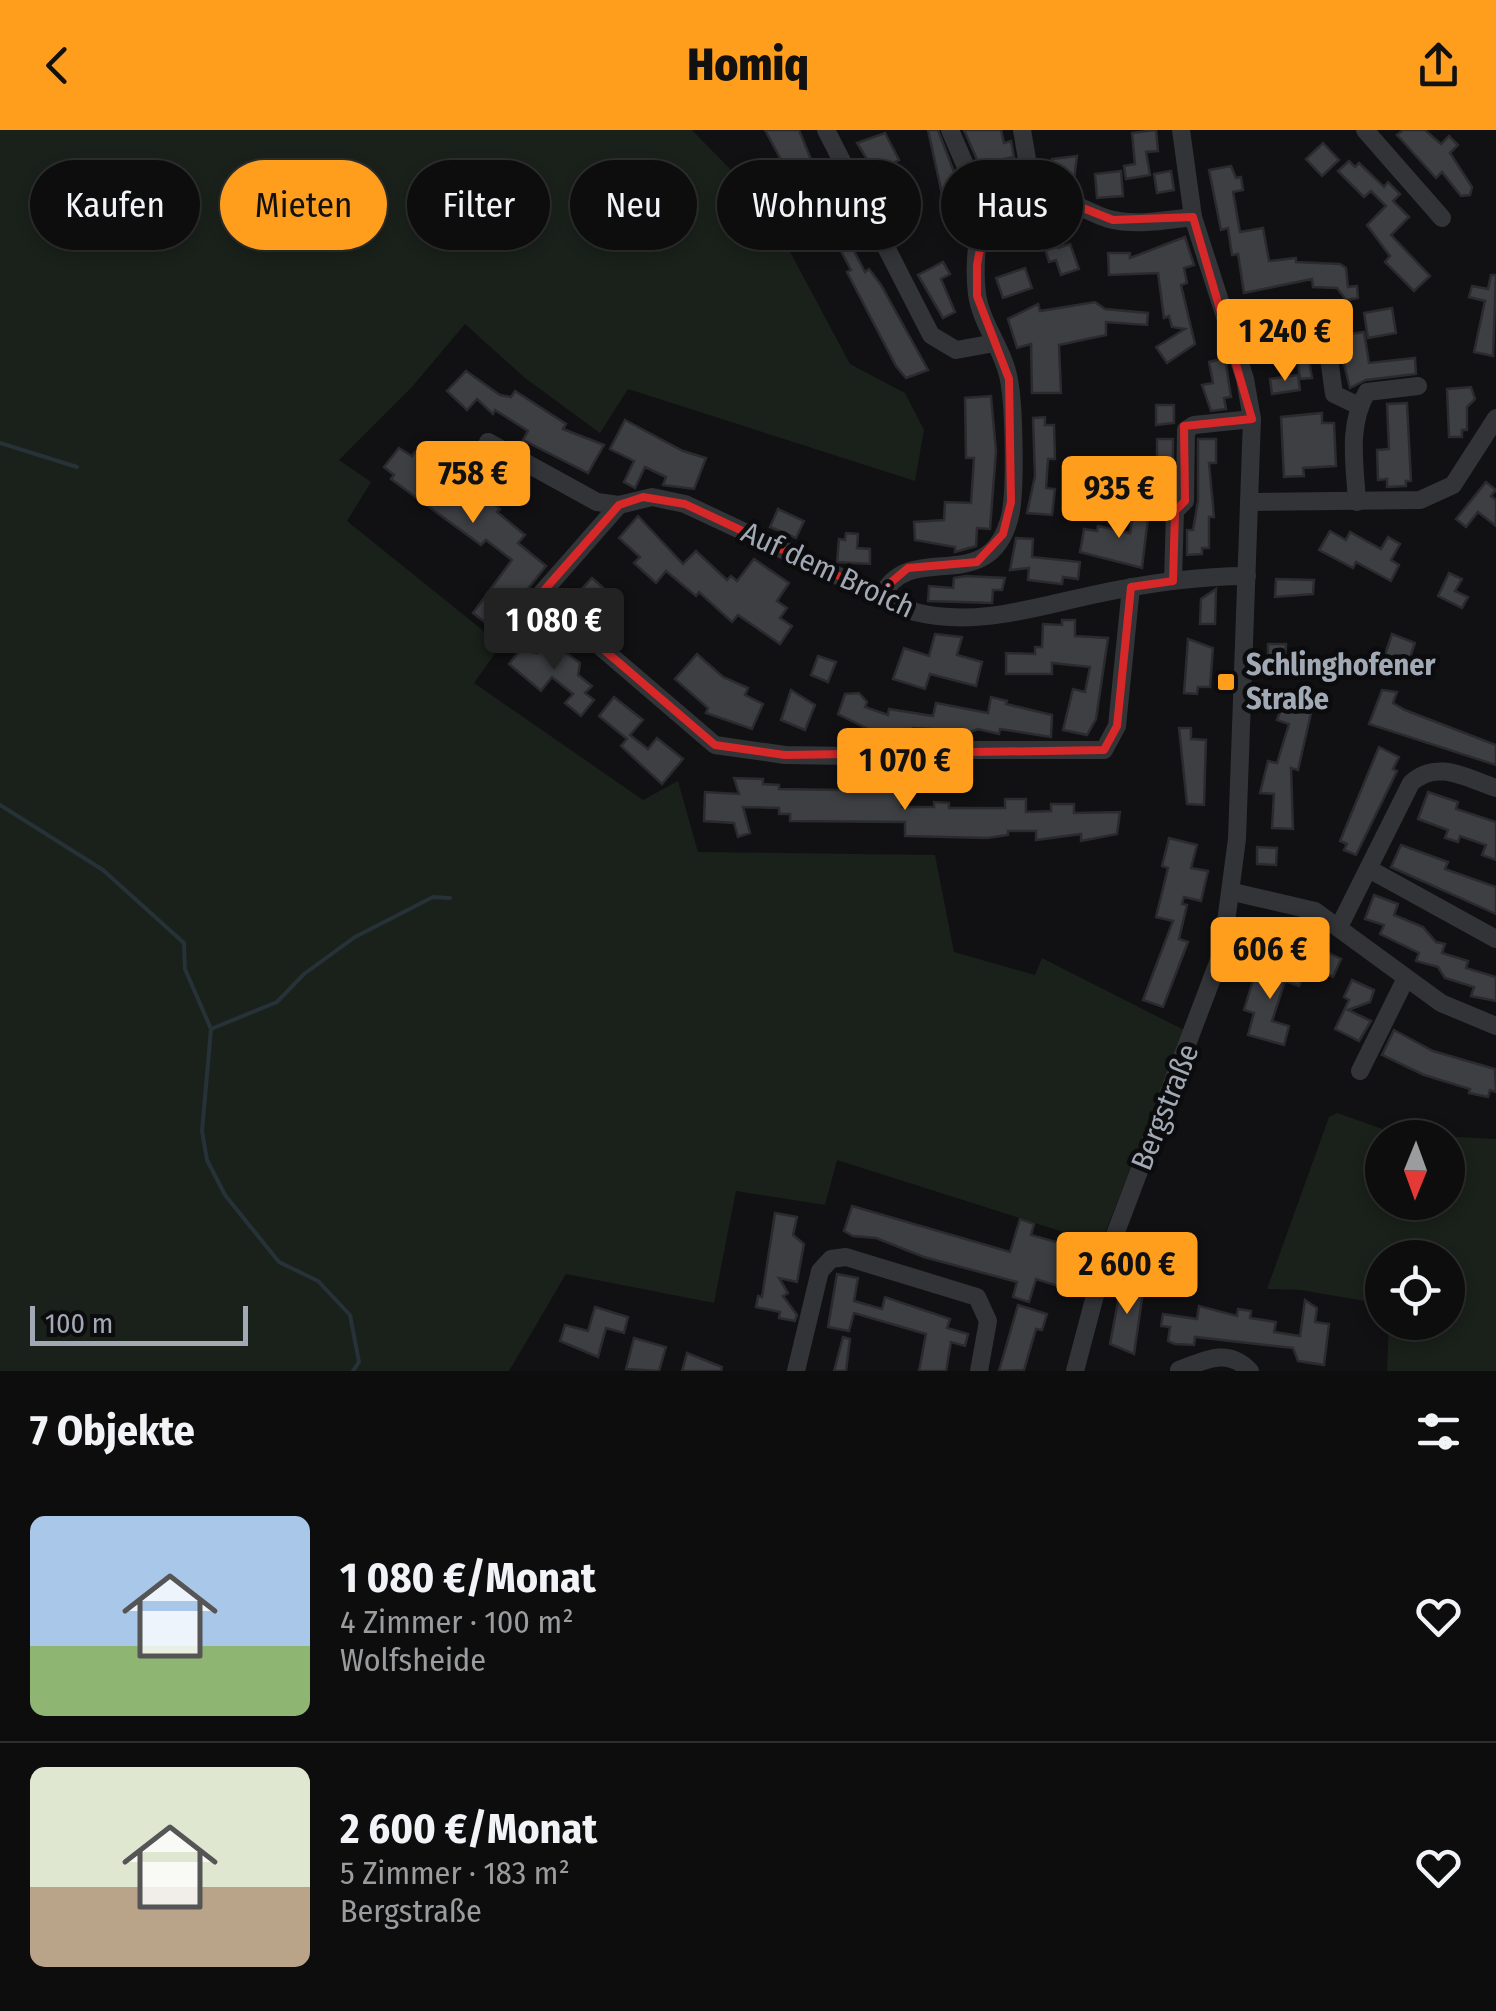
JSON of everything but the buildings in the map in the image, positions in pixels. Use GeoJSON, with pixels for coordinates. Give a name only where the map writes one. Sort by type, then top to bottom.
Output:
{"type":"FeatureCollection","features":[{"type":"Feature","properties":{"kind":"street"},"geometry":{"type":"LineString","coordinates":[[826,130],[931,335],[956,350],[995,342]]}},
{"type":"Feature","properties":{"kind":"street"},"geometry":{"type":"LineString","coordinates":[[950,130],[963,160]]}},
{"type":"Feature","properties":{"kind":"street"},"geometry":{"type":"LineString","coordinates":[[1022,130],[1027,160]]}},
{"type":"Feature","properties":{"kind":"street","name":"Bergstraße"},"geometry":{"type":"LineString","coordinates":[[1075,1371],[1102,1269],[1210,991],[1233,892],[1252,419],[1241,364],[1192,217],[1181,130]]}},
{"type":"Feature","properties":{"kind":"street"},"geometry":{"type":"LineString","coordinates":[[1364,130],[1442,218]]}},
{"type":"Feature","properties":{"kind":"street"},"geometry":{"type":"LineString","coordinates":[[1083,208],[1113,220],[1192,217]]}},
{"type":"Feature","properties":{"kind":"street"},"geometry":{"type":"LineString","coordinates":[[882,596],[897,574],[908,568],[958,568],[977,562],[1004,534],[1011,502],[1009,379],[977,296],[978,250]]}},
{"type":"Feature","properties":{"kind":"street"},"geometry":{"type":"LineString","coordinates":[[1328,351],[1334,394],[1359,406]]}},
{"type":"Feature","properties":{"kind":"street"},"geometry":{"type":"LineString","coordinates":[[1357,502],[1354,425],[1359,406],[1367,392],[1418,386]]}},
{"type":"Feature","properties":{"kind":"street"},"geometry":{"type":"LineString","coordinates":[[1251,502],[1420,500],[1453,485],[1490,446],[1496,418]]}},
{"type":"Feature","properties":{"kind":"street"},"geometry":{"type":"LineString","coordinates":[[1173,580],[1175,511],[1185,501],[1186,430],[1194,425],[1252,419]]}},
{"type":"Feature","properties":{"kind":"street","name":"Auf dem Broich"},"geometry":{"type":"LineString","coordinates":[[488,442],[597,502],[619,505],[644,497],[685,504],[915,612],[961,620],[1173,580],[1246,576]]}},
{"type":"Feature","properties":{"kind":"street"},"geometry":{"type":"LineString","coordinates":[[619,505],[540,596],[715,745],[850,756],[878,750],[1104,750],[1117,726],[1131,587]]}},
{"type":"Feature","properties":{"kind":"street"},"geometry":{"type":"LineString","coordinates":[[1340,927],[1411,782],[1433,769],[1447,770],[1496,788]]}},
{"type":"Feature","properties":{"kind":"street"},"geometry":{"type":"LineString","coordinates":[[1369,869],[1496,939]]}},
{"type":"Feature","properties":{"kind":"street"},"geometry":{"type":"LineString","coordinates":[[1233,892],[1290,902],[1340,927],[1440,1003],[1496,1026]]}},
{"type":"Feature","properties":{"kind":"street"},"geometry":{"type":"LineString","coordinates":[[1360,1071],[1406,978]]}},
{"type":"Feature","properties":{"kind":"street"},"geometry":{"type":"LineString","coordinates":[[796,1371],[820,1271],[830,1259],[846,1257],[977,1298],[983,1304],[988,1328],[979,1371]]}},
{"type":"Feature","properties":{"kind":"street"},"geometry":{"type":"LineString","coordinates":[[1179,1370],[1227,1356],[1250,1371]]}},
{"type":"Feature","properties":{"kind":"highlighted area"},"geometry":{"type":"Polygon","coordinates":[[[1023,184],[1113,220],[1193,217],[1252,419],[1184,426],[1185,501],[1175,511],[1173,581],[1131,587],[1117,726],[1104,750],[785,755],[715,745],[540,595],[619,505],[643,497],[685,504],[877,594],[908,568],[977,562],[1003,534],[1011,502],[1009,379],[977,296],[977,265],[989,200],[1005,187],[1023,184]]]}},
{"type":"Feature","properties":{"kind":"shaded area"},"geometry":{"type":"Polygon","coordinates":[[[0,130],[692,130],[721,160],[717,160],[717,250],[789,250],[850,364],[905,393],[924,430],[915,481],[628,389],[600,433],[525,378],[465,324],[412,387],[339,460],[371,482],[347,521],[501,645],[474,683],[643,800],[678,781],[698,852],[935,855],[954,952],[1035,975],[1042,958],[1184,1030],[1101,1244],[837,1160],[825,1205],[736,1191],[714,1303],[566,1274],[509,1371],[0,1371],[0,130]]]}},
{"type":"Feature","properties":{"kind":"shaded area"},"geometry":{"type":"Polygon","coordinates":[[[1337,1113],[1365,1123],[1365,1220],[1465,1220],[1465,1137],[1496,1139],[1496,1371],[1387,1371],[1388,1340],[1465,1340],[1465,1240],[1365,1240],[1365,1301],[1301,1290],[1267,1289],[1329,1117],[1337,1113]]]}},
{"type":"Feature","properties":{"kind":"waterway"},"geometry":{"type":"LineString","coordinates":[[0,443],[77,467]]}},
{"type":"Feature","properties":{"kind":"waterway"},"geometry":{"type":"LineString","coordinates":[[0,805],[103,870],[184,943],[185,969],[211,1029],[202,1131],[207,1160],[225,1195],[279,1262],[318,1281],[350,1315],[359,1362],[353,1371]]}},
{"type":"Feature","properties":{"kind":"waterway"},"geometry":{"type":"LineString","coordinates":[[211,1029],[277,1002],[304,974],[355,937],[433,897],[450,898]]}},
{"type":"Feature","properties":{"kind":"place","name":"Schlinghofener Straße"},"geometry":{"type":"Point","coordinates":[1226,682]}}]}
